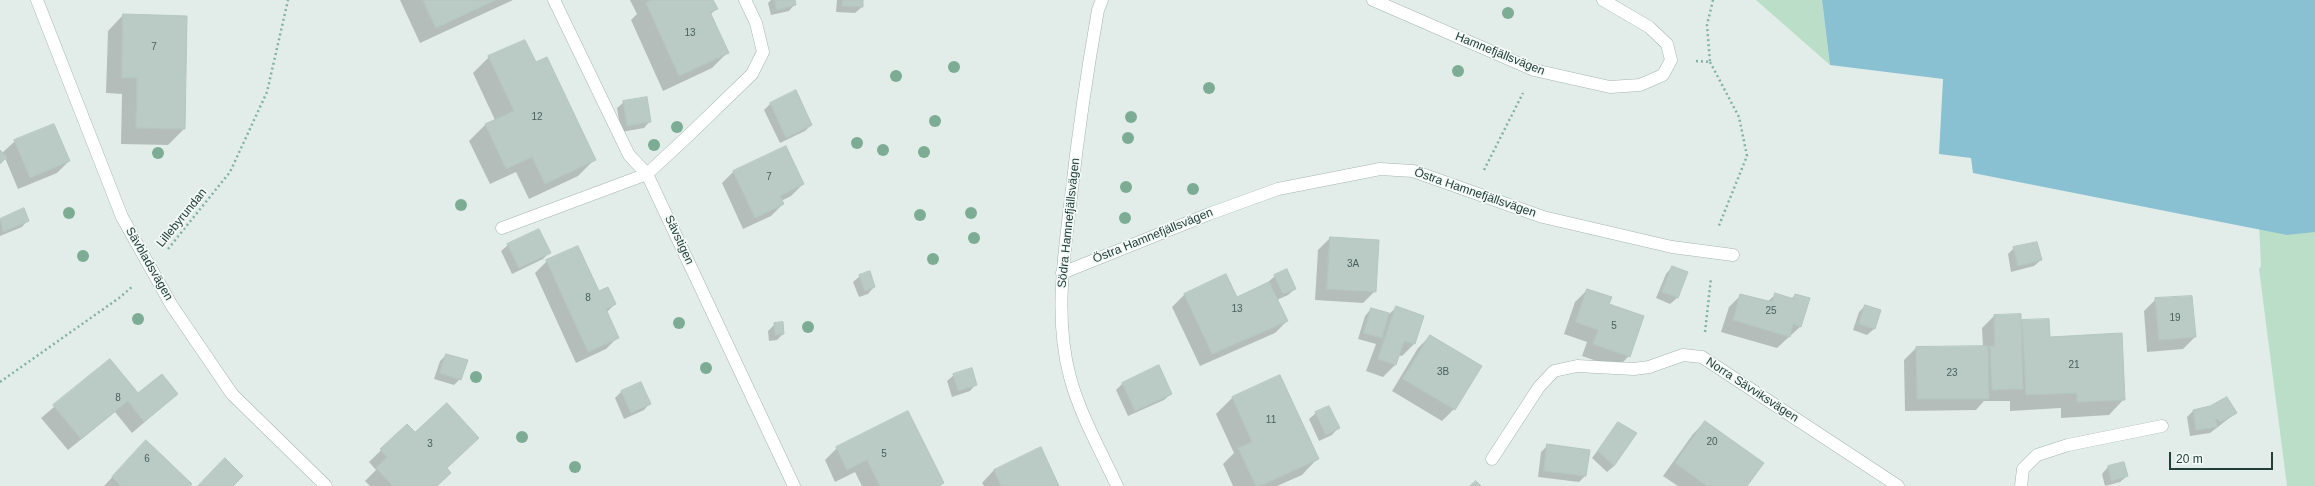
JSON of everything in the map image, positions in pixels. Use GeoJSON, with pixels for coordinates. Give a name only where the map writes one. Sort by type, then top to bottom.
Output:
{"type":"FeatureCollection","features":[{"type":"Feature","properties":{"kind":"street","name":"Sävbladsvägen"},"geometry":{"type":"LineString","coordinates":[[37,0],[122,217],[172,306],[232,394],[326,486]]}},
{"type":"Feature","properties":{"kind":"street","name":"Sävstigen"},"geometry":{"type":"LineString","coordinates":[[554,0],[629,155],[648,174],[794,486]]}},
{"type":"Feature","properties":{"kind":"street"},"geometry":{"type":"LineString","coordinates":[[502,228],[648,174],[752,74],[762,52],[756,23],[745,0]]}},
{"type":"Feature","properties":{"kind":"street","name":"Södra Hamnefjällsvägen"},"geometry":{"type":"LineString","coordinates":[[1102,0],[1098,10],[1083,98],[1062,273],[1061,330],[1070,378],[1086,419],[1117,486]]}},
{"type":"Feature","properties":{"kind":"street","name":"Hamnefjällsvägen"},"geometry":{"type":"LineString","coordinates":[[1373,0],[1534,70],[1610,87],[1640,85],[1663,75],[1671,60]]}},
{"type":"Feature","properties":{"kind":"street"},"geometry":{"type":"LineString","coordinates":[[1603,0],[1649,27],[1667,44],[1671,60]]}},
{"type":"Feature","properties":{"kind":"street","name":"Östra Hamnefjällsvägen"},"geometry":{"type":"LineString","coordinates":[[1062,273],[1278,189],[1322,179],[1380,169],[1413,171],[1543,217],[1672,247],[1733,255]]}},
{"type":"Feature","properties":{"kind":"street","name":"Norra Sävviksvägen"},"geometry":{"type":"LineString","coordinates":[[1492,459],[1539,388],[1554,371],[1577,366],[1634,369],[1649,367],[1683,355],[1702,357],[1898,486]]}},
{"type":"Feature","properties":{"kind":"street"},"geometry":{"type":"LineString","coordinates":[[2021,486],[2023,469],[2037,455],[2068,445],[2162,426]]}},
{"type":"Feature","properties":{"kind":"path","name":"Lillebyrundan"},"geometry":{"type":"LineString","coordinates":[[0,382],[119,298],[152,269],[230,172],[267,92],[288,0]]}},
{"type":"Feature","properties":{"kind":"path"},"geometry":{"type":"LineString","coordinates":[[1702,357],[1712,275],[1710,252],[1746,156],[1740,117],[1710,62],[1707,25],[1713,0]]}},
{"type":"Feature","properties":{"kind":"path"},"geometry":{"type":"LineString","coordinates":[[1671,60],[1710,62]]}},
{"type":"Feature","properties":{"kind":"path"},"geometry":{"type":"LineString","coordinates":[[1473,192],[1534,70]]}},
{"type":"Feature","properties":{"kind":"green space"},"geometry":{"type":"Polygon","coordinates":[[[1756,0],[1822,0],[1830,65],[1756,0]]]}},
{"type":"Feature","properties":{"kind":"green space"},"geometry":{"type":"Polygon","coordinates":[[[2315,0],[2315,486],[2287,486],[2259,269],[2261,266],[2259,224],[2315,0]]]}},
{"type":"Feature","properties":{"kind":"water"},"geometry":{"type":"Polygon","coordinates":[[[1822,0],[2315,0],[2315,232],[2287,235],[1973,173],[1971,158],[1939,154],[1943,79],[1830,65],[1822,0]]]}},
{"type":"Feature","properties":{"kind":"building"},"geometry":{"type":"Polygon","coordinates":[[[423,0],[496,0],[436,28],[423,0]]]}},
{"type":"Feature","properties":{"kind":"building"},"geometry":{"type":"Polygon","coordinates":[[[652,0],[713,0],[718,9],[710,12],[729,53],[679,76],[646,3],[652,0]]]}},
{"type":"Feature","properties":{"kind":"building"},"geometry":{"type":"Polygon","coordinates":[[[775,0],[795,0],[796,5],[777,10],[775,0]]]}},
{"type":"Feature","properties":{"kind":"building"},"geometry":{"type":"Polygon","coordinates":[[[843,0],[863,0],[863,7],[842,6],[843,0]]]}},
{"type":"Feature","properties":{"kind":"building"},"geometry":{"type":"Polygon","coordinates":[[[123,14],[187,16],[185,129],[136,128],[137,78],[122,78],[123,14]]]}},
{"type":"Feature","properties":{"kind":"building"},"geometry":{"type":"Polygon","coordinates":[[[525,40],[536,62],[547,57],[596,160],[545,184],[532,157],[506,169],[485,124],[514,111],[488,56],[525,40]]]}},
{"type":"Feature","properties":{"kind":"building"},"geometry":{"type":"Polygon","coordinates":[[[796,90],[812,125],[786,138],[770,103],[796,90]]]}},
{"type":"Feature","properties":{"kind":"building"},"geometry":{"type":"Polygon","coordinates":[[[647,97],[651,122],[627,126],[623,101],[647,97]]]}},
{"type":"Feature","properties":{"kind":"building"},"geometry":{"type":"Polygon","coordinates":[[[54,124],[70,161],[30,178],[14,140],[54,124]]]}},
{"type":"Feature","properties":{"kind":"building"},"geometry":{"type":"Polygon","coordinates":[[[786,146],[804,184],[780,196],[784,204],[755,218],[733,171],[786,146]]]}},
{"type":"Feature","properties":{"kind":"building"},"geometry":{"type":"Polygon","coordinates":[[[0,150],[7,157],[0,164],[0,150]]]}},
{"type":"Feature","properties":{"kind":"building"},"geometry":{"type":"Polygon","coordinates":[[[24,208],[29,221],[3,232],[0,219],[24,208]]]}},
{"type":"Feature","properties":{"kind":"building"},"geometry":{"type":"Polygon","coordinates":[[[539,229],[551,253],[519,268],[507,244],[539,229]]]}},
{"type":"Feature","properties":{"kind":"building"},"geometry":{"type":"Polygon","coordinates":[[[1330,237],[1379,240],[1376,292],[1327,289],[1330,237]]]}},
{"type":"Feature","properties":{"kind":"building"},"geometry":{"type":"Polygon","coordinates":[[[2037,242],[2042,260],[2018,266],[2013,247],[2037,242]]]}},
{"type":"Feature","properties":{"kind":"building"},"geometry":{"type":"Polygon","coordinates":[[[578,246],[599,291],[608,287],[616,304],[606,309],[619,338],[588,352],[546,260],[578,246]]]}},
{"type":"Feature","properties":{"kind":"building"},"geometry":{"type":"Polygon","coordinates":[[[1672,266],[1688,272],[1678,298],[1662,292],[1672,266]]]}},
{"type":"Feature","properties":{"kind":"building"},"geometry":{"type":"Polygon","coordinates":[[[1287,269],[1296,289],[1283,294],[1274,275],[1287,269]]]}},
{"type":"Feature","properties":{"kind":"building"},"geometry":{"type":"Polygon","coordinates":[[[870,271],[875,287],[865,291],[859,275],[870,271]]]}},
{"type":"Feature","properties":{"kind":"building"},"geometry":{"type":"Polygon","coordinates":[[[1226,274],[1237,297],[1269,282],[1288,321],[1212,354],[1184,294],[1226,274]]]}},
{"type":"Feature","properties":{"kind":"building"},"geometry":{"type":"Polygon","coordinates":[[[1587,289],[1612,297],[1609,304],[1644,316],[1630,357],[1593,344],[1598,330],[1576,322],[1587,289]]]}},
{"type":"Feature","properties":{"kind":"building"},"geometry":{"type":"Polygon","coordinates":[[[1775,293],[1794,299],[1795,294],[1810,298],[1801,327],[1793,324],[1790,337],[1733,320],[1740,294],[1772,302],[1775,293]]]}},
{"type":"Feature","properties":{"kind":"building"},"geometry":{"type":"Polygon","coordinates":[[[2192,296],[2196,337],[2159,340],[2155,298],[2192,296]]]}},
{"type":"Feature","properties":{"kind":"building"},"geometry":{"type":"Polygon","coordinates":[[[1865,305],[1881,310],[1875,329],[1859,324],[1865,305]]]}},
{"type":"Feature","properties":{"kind":"building"},"geometry":{"type":"Polygon","coordinates":[[[1396,306],[1424,316],[1415,344],[1404,341],[1396,365],[1378,359],[1396,306]]]}},
{"type":"Feature","properties":{"kind":"building"},"geometry":{"type":"Polygon","coordinates":[[[1371,308],[1389,313],[1382,338],[1364,333],[1371,308]]]}},
{"type":"Feature","properties":{"kind":"building"},"geometry":{"type":"Polygon","coordinates":[[[2021,314],[2023,389],[1992,390],[1990,346],[1995,346],[1994,315],[2021,314]]]}},
{"type":"Feature","properties":{"kind":"building"},"geometry":{"type":"Polygon","coordinates":[[[2049,319],[2050,337],[2122,333],[2125,400],[2077,402],[2077,393],[2026,395],[2022,320],[2049,319]]]}},
{"type":"Feature","properties":{"kind":"building"},"geometry":{"type":"Polygon","coordinates":[[[783,322],[784,334],[775,335],[774,323],[783,322]]]}},
{"type":"Feature","properties":{"kind":"building"},"geometry":{"type":"Polygon","coordinates":[[[1430,335],[1482,366],[1455,410],[1403,379],[1430,335]]]}},
{"type":"Feature","properties":{"kind":"building"},"geometry":{"type":"Polygon","coordinates":[[[1988,346],[1989,399],[1917,399],[1916,347],[1988,346]]]}},
{"type":"Feature","properties":{"kind":"building"},"geometry":{"type":"Polygon","coordinates":[[[446,354],[468,360],[461,380],[440,373],[446,354]]]}},
{"type":"Feature","properties":{"kind":"building"},"geometry":{"type":"Polygon","coordinates":[[[110,359],[138,393],[162,374],[178,394],[144,422],[128,401],[81,439],[53,405],[110,359]]]}},
{"type":"Feature","properties":{"kind":"building"},"geometry":{"type":"Polygon","coordinates":[[[1159,365],[1172,394],[1135,411],[1122,383],[1159,365]]]}},
{"type":"Feature","properties":{"kind":"building"},"geometry":{"type":"Polygon","coordinates":[[[972,368],[977,385],[958,391],[953,374],[972,368]]]}},
{"type":"Feature","properties":{"kind":"building"},"geometry":{"type":"Polygon","coordinates":[[[1280,375],[1319,459],[1260,486],[1256,486],[1238,448],[1252,442],[1232,397],[1280,375]]]}},
{"type":"Feature","properties":{"kind":"building"},"geometry":{"type":"Polygon","coordinates":[[[641,382],[651,404],[631,413],[621,391],[641,382]]]}},
{"type":"Feature","properties":{"kind":"building"},"geometry":{"type":"Polygon","coordinates":[[[2227,397],[2237,413],[2221,422],[2215,418],[2218,427],[2196,430],[2193,410],[2210,406],[2227,397]]]}},
{"type":"Feature","properties":{"kind":"building"},"geometry":{"type":"Polygon","coordinates":[[[447,403],[479,438],[447,468],[451,473],[437,486],[393,486],[376,468],[387,457],[380,449],[407,424],[415,432],[447,403]]]}},
{"type":"Feature","properties":{"kind":"building"},"geometry":{"type":"Polygon","coordinates":[[[1329,406],[1340,428],[1326,435],[1315,412],[1329,406]]]}},
{"type":"Feature","properties":{"kind":"building"},"geometry":{"type":"Polygon","coordinates":[[[908,411],[944,483],[938,486],[880,486],[867,460],[847,470],[836,447],[908,411]]]}},
{"type":"Feature","properties":{"kind":"building"},"geometry":{"type":"Polygon","coordinates":[[[1705,421],[1764,463],[1747,486],[1707,486],[1675,463],[1705,421]]]}},
{"type":"Feature","properties":{"kind":"building"},"geometry":{"type":"Polygon","coordinates":[[[1618,422],[1637,433],[1614,466],[1598,451],[1618,422]]]}},
{"type":"Feature","properties":{"kind":"building"},"geometry":{"type":"Polygon","coordinates":[[[146,440],[192,484],[190,486],[121,486],[112,477],[146,440]]]}},
{"type":"Feature","properties":{"kind":"building"},"geometry":{"type":"Polygon","coordinates":[[[1547,444],[1590,450],[1586,476],[1544,471],[1547,444]]]}},
{"type":"Feature","properties":{"kind":"building"},"geometry":{"type":"Polygon","coordinates":[[[1041,447],[1059,486],[1001,486],[994,470],[1041,447]]]}},
{"type":"Feature","properties":{"kind":"building"},"geometry":{"type":"Polygon","coordinates":[[[225,458],[243,476],[233,486],[198,486],[225,458]]]}},
{"type":"Feature","properties":{"kind":"building"},"geometry":{"type":"Polygon","coordinates":[[[2124,462],[2128,476],[2111,481],[2108,466],[2124,462]]]}},
{"type":"Feature","properties":{"kind":"building"},"geometry":{"type":"Polygon","coordinates":[[[1476,481],[1481,486],[1470,486],[1476,481]]]}}]}
